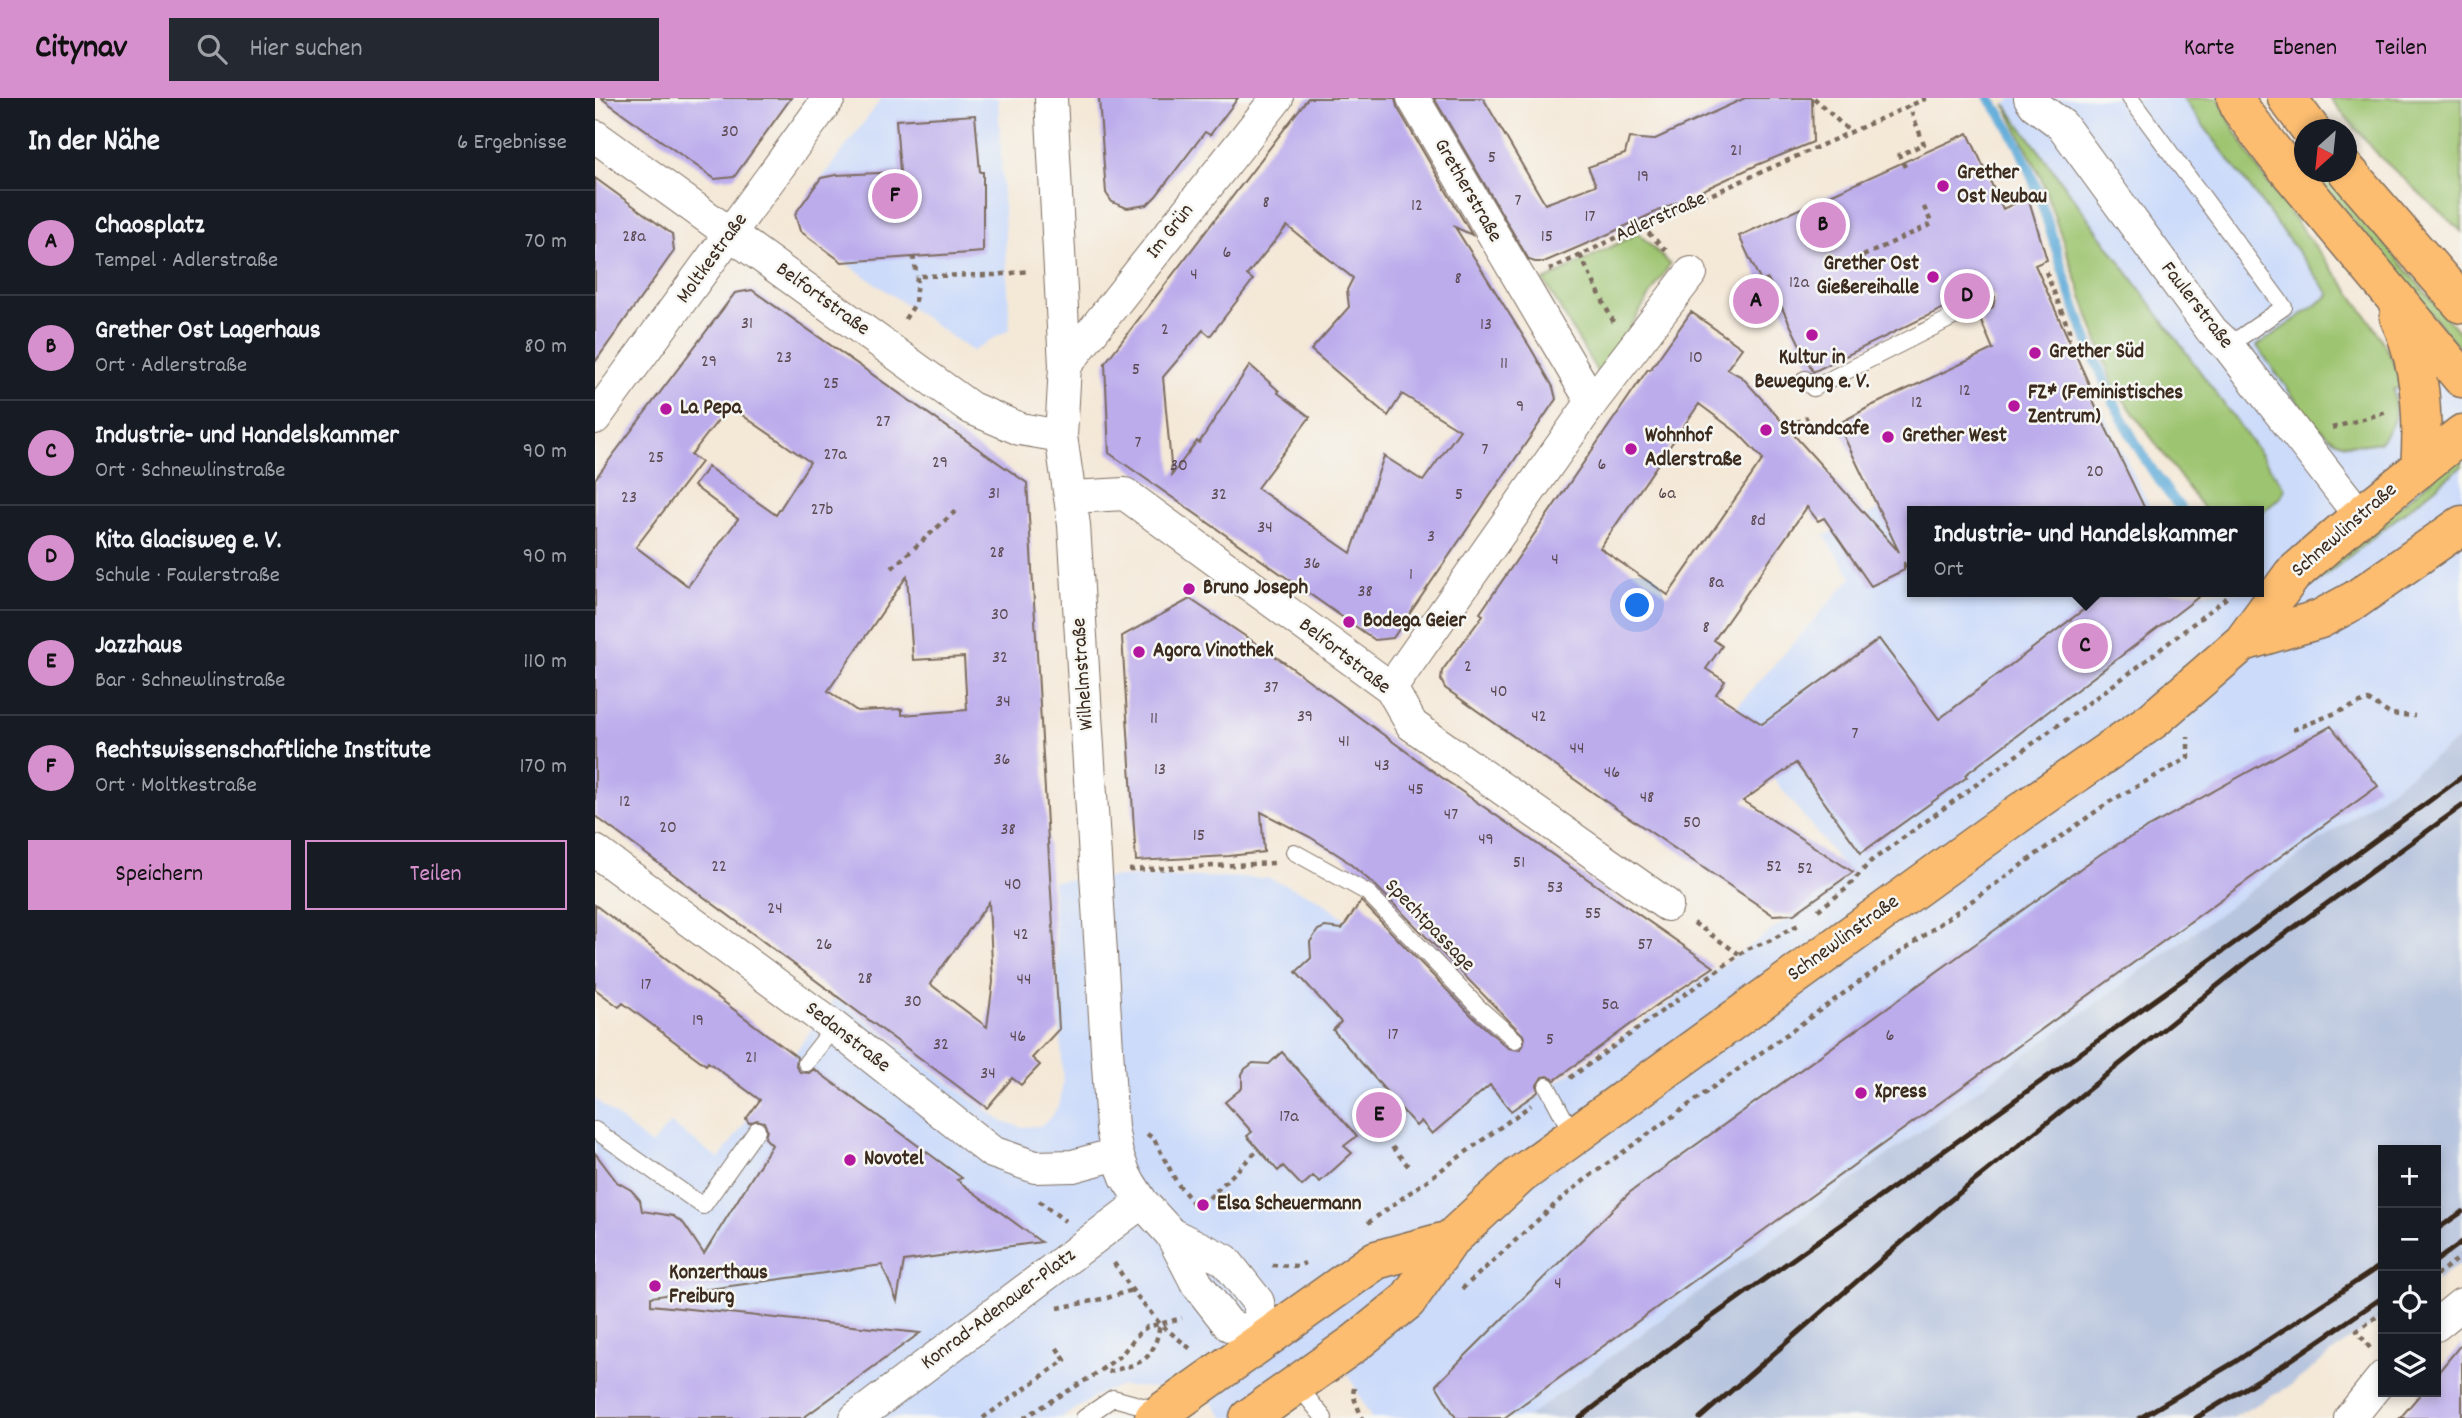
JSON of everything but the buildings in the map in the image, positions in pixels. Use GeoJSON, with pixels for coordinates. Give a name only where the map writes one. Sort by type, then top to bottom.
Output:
{"type":"FeatureCollection","features":[{"type":"Feature","properties":{"kind":"main road"},"geometry":{"type":"LineString","coordinates":[[2236,98],[2240,108],[2274,153],[2462,378]]}},
{"type":"Feature","properties":{"kind":"main road"},"geometry":{"type":"LineString","coordinates":[[2287,98],[2303,119]]}},
{"type":"Feature","properties":{"kind":"main road"},"geometry":{"type":"LineString","coordinates":[[2357,181],[2447,274],[2462,304]]}},
{"type":"Feature","properties":{"kind":"main road"},"geometry":{"type":"LineString","coordinates":[[2383,283],[2406,333],[2417,367],[2423,435],[2420,468]]}},
{"type":"Feature","properties":{"kind":"main road","name":"Schnewlinstraße"},"geometry":{"type":"LineString","coordinates":[[1249,1418],[1355,1343],[1407,1301],[1450,1240],[1520,1175],[2018,814],[2153,720],[2243,642],[2292,575],[2462,434]]}},
{"type":"Feature","properties":{"kind":"main road","name":"Schnewlinstraße"},"geometry":{"type":"LineString","coordinates":[[2243,642],[2319,619],[2355,600],[2462,525]]}},
{"type":"Feature","properties":{"kind":"main road","name":"Schnewlinstraße"},"geometry":{"type":"LineString","coordinates":[[1159,1415],[1376,1260],[1450,1240]]}},
{"type":"Feature","properties":{"kind":"main road"},"geometry":{"type":"LineString","coordinates":[[1264,1339],[1297,1385]]}},
{"type":"Feature","properties":{"kind":"street","name":"Moltkestraße"},"geometry":{"type":"LineString","coordinates":[[595,418],[829,98]]}},
{"type":"Feature","properties":{"kind":"street","name":"Wilhelmstraße"},"geometry":{"type":"LineString","coordinates":[[1051,98],[1065,366],[1061,436],[1071,497],[1097,872],[1108,1085],[1117,1154],[1126,1177],[1142,1202],[1171,1234],[1225,1260],[1258,1302],[1264,1339]]}},
{"type":"Feature","properties":{"kind":"street","name":"Im Grün"},"geometry":{"type":"LineString","coordinates":[[1065,366],[1277,98]]}},
{"type":"Feature","properties":{"kind":"street","name":"Gretherstraße"},"geometry":{"type":"LineString","coordinates":[[1413,98],[1521,284]]}},
{"type":"Feature","properties":{"kind":"street","name":"Faulerstraße"},"geometry":{"type":"LineString","coordinates":[[2030,98],[2035,105],[2062,125],[2204,320],[2228,346],[2360,516]]}},
{"type":"Feature","properties":{"kind":"street","name":"Belfortstraße"},"geometry":{"type":"LineString","coordinates":[[595,136],[971,408],[1020,429],[1061,436]]}},
{"type":"Feature","properties":{"kind":"street"},"geometry":{"type":"LineString","coordinates":[[1391,688],[1592,402],[1691,273]]}},
{"type":"Feature","properties":{"kind":"street"},"geometry":{"type":"LineString","coordinates":[[1521,284],[1592,402]]}},
{"type":"Feature","properties":{"kind":"street","name":"Belfortstraße"},"geometry":{"type":"LineString","coordinates":[[1071,497],[1125,495],[1391,688],[1412,725],[1667,905]]}},
{"type":"Feature","properties":{"kind":"street","name":"Sedanstraße"},"geometry":{"type":"LineString","coordinates":[[595,851],[834,1027],[992,1152],[1035,1167],[1073,1166],[1117,1154]]}},
{"type":"Feature","properties":{"kind":"street","name":"Konrad-Adenauer-Platz"},"geometry":{"type":"LineString","coordinates":[[856,1418],[1142,1202]]}},
{"type":"Feature","properties":{"kind":"street"},"geometry":{"type":"LineString","coordinates":[[2441,1321],[2462,1304]]}},
{"type":"Feature","properties":{"kind":"street"},"geometry":{"type":"LineString","coordinates":[[2350,1418],[2378,1370]]}},
{"type":"Feature","properties":{"kind":"lane"},"geometry":{"type":"LineString","coordinates":[[2130,98],[2284,307],[2228,346]]}},
{"type":"Feature","properties":{"kind":"lane"},"geometry":{"type":"LineString","coordinates":[[1805,379],[1813,388],[1985,301]]}},
{"type":"Feature","properties":{"kind":"lane","name":"Spechtpassage"},"geometry":{"type":"LineString","coordinates":[[1294,852],[1368,893],[1479,1008],[1515,1040]]}},
{"type":"Feature","properties":{"kind":"lane"},"geometry":{"type":"LineString","coordinates":[[806,1063],[834,1027]]}},
{"type":"Feature","properties":{"kind":"lane"},"geometry":{"type":"LineString","coordinates":[[1549,1089],[1573,1135]]}},
{"type":"Feature","properties":{"kind":"lane"},"geometry":{"type":"LineString","coordinates":[[595,1130],[703,1206],[757,1130]]}},
{"type":"Feature","properties":{"kind":"lane"},"geometry":{"type":"LineString","coordinates":[[1297,1385],[1324,1418]]}},
{"type":"Feature","properties":{"kind":"lane"},"geometry":{"type":"LineString","coordinates":[[1084,1418],[1113,1398],[1159,1415]]}},
{"type":"Feature","properties":{"kind":"path"},"geometry":{"type":"LineString","coordinates":[[1814,98],[1851,133]]}},
{"type":"Feature","properties":{"kind":"path","name":"Adlerstraße"},"geometry":{"type":"LineString","coordinates":[[1521,284],[1927,98]]}},
{"type":"Feature","properties":{"kind":"path"},"geometry":{"type":"LineString","coordinates":[[1905,167],[1899,155],[1924,144],[1909,106]]}},
{"type":"Feature","properties":{"kind":"path"},"geometry":{"type":"LineString","coordinates":[[1863,256],[1931,224],[1923,205]]}},
{"type":"Feature","properties":{"kind":"path"},"geometry":{"type":"LineString","coordinates":[[1580,255],[1619,332]]}},
{"type":"Feature","properties":{"kind":"path"},"geometry":{"type":"LineString","coordinates":[[911,310],[915,304],[917,276],[913,256]]}},
{"type":"Feature","properties":{"kind":"path"},"geometry":{"type":"LineString","coordinates":[[2046,272],[2069,330],[2069,339]]}},
{"type":"Feature","properties":{"kind":"path"},"geometry":{"type":"LineString","coordinates":[[917,276],[995,275]]}},
{"type":"Feature","properties":{"kind":"path"},"geometry":{"type":"LineString","coordinates":[[2297,438],[2396,410]]}},
{"type":"Feature","properties":{"kind":"path"},"geometry":{"type":"LineString","coordinates":[[1787,427],[1808,417]]}},
{"type":"Feature","properties":{"kind":"path"},"geometry":{"type":"LineString","coordinates":[[892,568],[958,508]]}},
{"type":"Feature","properties":{"kind":"path"},"geometry":{"type":"LineString","coordinates":[[1816,912],[1846,889],[1870,862],[2135,669],[2228,597]]}},
{"type":"Feature","properties":{"kind":"path"},"geometry":{"type":"LineString","coordinates":[[2293,730],[2368,700],[2390,714],[2415,716]]}},
{"type":"Feature","properties":{"kind":"path"},"geometry":{"type":"LineString","coordinates":[[1461,1290],[1561,1199],[1602,1168],[2109,802],[2188,758]]}},
{"type":"Feature","properties":{"kind":"path"},"geometry":{"type":"LineString","coordinates":[[1097,872],[1273,864],[1294,852]]}},
{"type":"Feature","properties":{"kind":"path"},"geometry":{"type":"LineString","coordinates":[[1667,905],[1739,954]]}},
{"type":"Feature","properties":{"kind":"path"},"geometry":{"type":"LineString","coordinates":[[1365,1225],[1549,1089],[1739,954],[1791,930],[1808,918]]}},
{"type":"Feature","properties":{"kind":"path"},"geometry":{"type":"LineString","coordinates":[[1154,1139],[1177,1183],[1207,1217]]}},
{"type":"Feature","properties":{"kind":"path"},"geometry":{"type":"LineString","coordinates":[[1392,1147],[1410,1168]]}},
{"type":"Feature","properties":{"kind":"path"},"geometry":{"type":"LineString","coordinates":[[1209,1198],[1258,1150]]}},
{"type":"Feature","properties":{"kind":"path"},"geometry":{"type":"LineString","coordinates":[[1034,1197],[1066,1222]]}},
{"type":"Feature","properties":{"kind":"path"},"geometry":{"type":"LineString","coordinates":[[2441,1271],[2462,1256]]}},
{"type":"Feature","properties":{"kind":"path"},"geometry":{"type":"LineString","coordinates":[[1111,1260],[1160,1324],[1194,1352]]}},
{"type":"Feature","properties":{"kind":"path"},"geometry":{"type":"LineString","coordinates":[[1274,1266],[1298,1266],[1309,1261]]}},
{"type":"Feature","properties":{"kind":"path"},"geometry":{"type":"LineString","coordinates":[[1055,1309],[1132,1290]]}},
{"type":"Feature","properties":{"kind":"path"},"geometry":{"type":"LineString","coordinates":[[2378,1316],[2357,1331],[2378,1364]]}},
{"type":"Feature","properties":{"kind":"path"},"geometry":{"type":"LineString","coordinates":[[1094,1376],[1139,1363],[1153,1352],[1160,1324]]}},
{"type":"Feature","properties":{"kind":"path"},"geometry":{"type":"LineString","coordinates":[[1024,1418],[1094,1376],[1121,1355],[1140,1332],[1160,1324]]}},
{"type":"Feature","properties":{"kind":"path"},"geometry":{"type":"LineString","coordinates":[[983,1418],[1065,1360],[1054,1344]]}},
{"type":"Feature","properties":{"kind":"path"},"geometry":{"type":"LineString","coordinates":[[1355,1380],[1353,1395],[1362,1418]]}},
{"type":"Feature","properties":{"kind":"shaded area"},"geometry":{"type":"Polygon","coordinates":[[[882,98],[998,98],[1010,329],[972,351],[800,231],[795,214],[882,98]]]}},
{"type":"Feature","properties":{"kind":"shaded area"},"geometry":{"type":"Polygon","coordinates":[[[2013,98],[2183,98],[2330,295],[2257,346],[2326,435],[2339,443],[2365,445],[2395,405],[2393,389],[2405,387],[2431,390],[2462,366],[2462,737],[1526,1418],[1371,1418],[1346,1370],[1275,1418],[1224,1418],[1188,1371],[1170,1383],[1155,1388],[1122,1386],[1103,1392],[1061,1418],[595,1418],[595,1099],[651,1145],[670,1123],[719,1159],[835,997],[1000,1120],[1021,1127],[1040,1126],[1052,1116],[1060,1102],[1063,1081],[1053,881],[1136,876],[1269,878],[1319,899],[1367,935],[1513,1113],[1850,875],[1774,779],[1732,712],[1852,577],[1824,536],[2099,404],[2150,506],[1907,506],[1907,597],[2264,597],[2264,511],[2281,497],[2285,488],[2005,104],[2013,98]]]}},
{"type":"Feature","properties":{"kind":"shaded area"},"geometry":{"type":"Polygon","coordinates":[[[2462,737],[2462,1262],[2441,1277],[2441,1145],[2378,1145],[2378,1322],[2347,1341],[2290,1386],[2232,1418],[1526,1418],[2462,737]]]}},
{"type":"Feature","properties":{"kind":"green space"},"geometry":{"type":"Polygon","coordinates":[[[2183,98],[2219,98],[2259,170],[2352,294],[2385,345],[2404,387],[2393,389],[2394,418],[2380,442],[2347,444],[2328,435],[2294,398],[2257,346],[2330,295],[2183,98]]]}},
{"type":"Feature","properties":{"kind":"green space"},"geometry":{"type":"Polygon","coordinates":[[[2330,98],[2462,98],[2462,232],[2379,156],[2357,130],[2357,119],[2348,119],[2330,98]]]}},
{"type":"Feature","properties":{"kind":"green space"},"geometry":{"type":"Polygon","coordinates":[[[2005,104],[2285,488],[2281,497],[2264,511],[2264,506],[2201,506],[2113,385],[2040,175],[2005,104]]]}},
{"type":"Feature","properties":{"kind":"green space"},"geometry":{"type":"Polygon","coordinates":[[[2320,182],[2333,182],[2462,336],[2462,351],[2320,182]]]}},
{"type":"Feature","properties":{"kind":"green space"},"geometry":{"type":"Polygon","coordinates":[[[1638,233],[1670,264],[1599,375],[1544,281],[1638,233]]]}},
{"type":"Feature","properties":{"kind":"green space"},"geometry":{"type":"Polygon","coordinates":[[[2462,454],[2462,466],[2297,598],[2294,595],[2462,454]]]}},
{"type":"Feature","properties":{"kind":"waterway"},"geometry":{"type":"LineString","coordinates":[[1989,98],[2015,138],[2025,160],[2086,337],[2112,398],[2144,457],[2179,506]]}},
{"type":"Feature","properties":{"kind":"railway"},"geometry":{"type":"LineString","coordinates":[[1580,1418],[1688,1334],[2462,777]]}},
{"type":"Feature","properties":{"kind":"railway"},"geometry":{"type":"LineString","coordinates":[[1700,1418],[1942,1207],[2253,957],[2462,806]]}},
{"type":"Feature","properties":{"kind":"railway"},"geometry":{"type":"LineString","coordinates":[[2441,1227],[2462,1212]]}},
{"type":"Feature","properties":{"kind":"railway"},"geometry":{"type":"LineString","coordinates":[[2441,1257],[2462,1242]]}},
{"type":"Feature","properties":{"kind":"railway"},"geometry":{"type":"LineString","coordinates":[[2140,1418],[2235,1362],[2378,1267]]}},
{"type":"Feature","properties":{"kind":"railway"},"geometry":{"type":"LineString","coordinates":[[2196,1418],[2288,1362],[2378,1300]]}},
{"type":"Feature","properties":{"kind":"place","name":"Grether Ost Neubau"},"geometry":{"type":"Point","coordinates":[1943,186]}},
{"type":"Feature","properties":{"kind":"place","name":"Rechtswissenschaftliche Institute"},"geometry":{"type":"Point","coordinates":[895,196]}},
{"type":"Feature","properties":{"kind":"place","name":"Grether Ost Lagerhaus"},"geometry":{"type":"Point","coordinates":[1823,225]}},
{"type":"Feature","properties":{"kind":"place","name":"Grether Ost Gießereihalle"},"geometry":{"type":"Point","coordinates":[1933,277]}},
{"type":"Feature","properties":{"kind":"place","name":"Kita Glacisweg e. V."},"geometry":{"type":"Point","coordinates":[1967,296]}},
{"type":"Feature","properties":{"kind":"place","name":"Chaosplatz"},"geometry":{"type":"Point","coordinates":[1756,301]}},
{"type":"Feature","properties":{"kind":"place","name":"Kultur in Bewegung e. V."},"geometry":{"type":"Point","coordinates":[1812,335]}},
{"type":"Feature","properties":{"kind":"place","name":"Grether Süd"},"geometry":{"type":"Point","coordinates":[2035,353]}},
{"type":"Feature","properties":{"kind":"place","name":"FZ* (Feministisches Zentrum)"},"geometry":{"type":"Point","coordinates":[2014,406]}},
{"type":"Feature","properties":{"kind":"place","name":"La Pepa"},"geometry":{"type":"Point","coordinates":[666,409]}},
{"type":"Feature","properties":{"kind":"place","name":"Strandcafe"},"geometry":{"type":"Point","coordinates":[1766,430]}},
{"type":"Feature","properties":{"kind":"place","name":"Grether West"},"geometry":{"type":"Point","coordinates":[1888,437]}},
{"type":"Feature","properties":{"kind":"place","name":"Wohnhof Adlerstraße"},"geometry":{"type":"Point","coordinates":[1631,449]}},
{"type":"Feature","properties":{"kind":"place","name":"Bruno Joseph"},"geometry":{"type":"Point","coordinates":[1189,589]}},
{"type":"Feature","properties":{"kind":"place","name":"Bodega Geier"},"geometry":{"type":"Point","coordinates":[1349,622]}},
{"type":"Feature","properties":{"kind":"place","name":"Industrie- und Handelskammer"},"geometry":{"type":"Point","coordinates":[2085,646]}},
{"type":"Feature","properties":{"kind":"place","name":"Agora Vinothek"},"geometry":{"type":"Point","coordinates":[1139,652]}},
{"type":"Feature","properties":{"kind":"place","name":"Xpress"},"geometry":{"type":"Point","coordinates":[1861,1093]}},
{"type":"Feature","properties":{"kind":"place","name":"Jazzhaus"},"geometry":{"type":"Point","coordinates":[1379,1115]}},
{"type":"Feature","properties":{"kind":"place","name":"Novotel"},"geometry":{"type":"Point","coordinates":[850,1160]}},
{"type":"Feature","properties":{"kind":"place","name":"Elsa Scheuermann"},"geometry":{"type":"Point","coordinates":[1203,1205]}},
{"type":"Feature","properties":{"kind":"place","name":"Konzerthaus Freiburg"},"geometry":{"type":"Point","coordinates":[655,1286]}}]}
